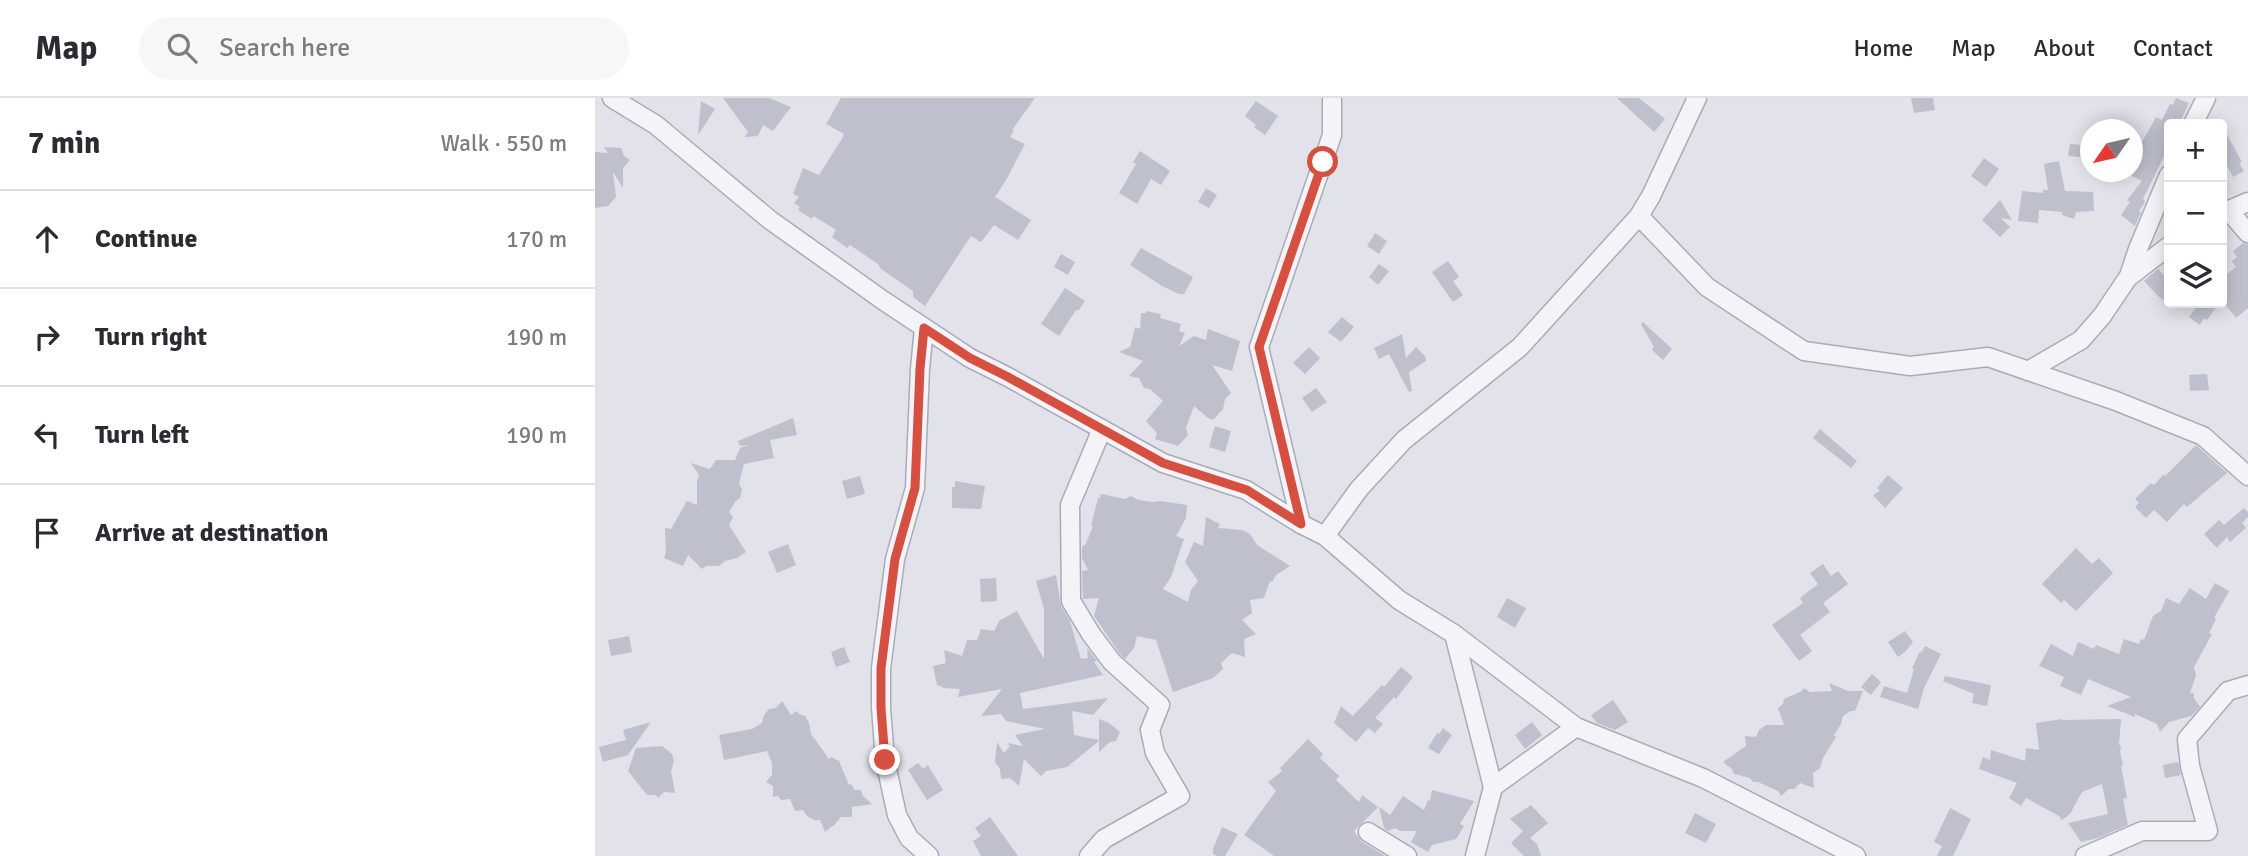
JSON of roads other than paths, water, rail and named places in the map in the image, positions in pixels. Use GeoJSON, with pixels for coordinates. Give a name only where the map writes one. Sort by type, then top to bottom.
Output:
{"type":"FeatureCollection","features":[{"type":"Feature","properties":{"kind":"street"},"geometry":{"type":"LineString","coordinates":[[612,98],[656,125],[770,220],[970,358],[1163,463],[1247,490],[1325,536],[1399,600],[1454,634],[1576,727],[1703,778],[1856,856]]}},
{"type":"Feature","properties":{"kind":"street"},"geometry":{"type":"LineString","coordinates":[[1301,524],[1259,347],[1332,135],[1332,98]]}},
{"type":"Feature","properties":{"kind":"street"},"geometry":{"type":"LineString","coordinates":[[1325,536],[1359,489],[1404,440],[1520,348],[1639,216],[1697,98]]}},
{"type":"Feature","properties":{"kind":"street"},"geometry":{"type":"LineString","coordinates":[[2196,119],[2206,98]]}},
{"type":"Feature","properties":{"kind":"street"},"geometry":{"type":"LineString","coordinates":[[2028,371],[2081,340],[2102,316],[2129,276],[2166,182]]}},
{"type":"Feature","properties":{"kind":"street"},"geometry":{"type":"LineString","coordinates":[[2227,210],[2248,202]]}},
{"type":"Feature","properties":{"kind":"street"},"geometry":{"type":"LineString","coordinates":[[2227,213],[2248,233]]}},
{"type":"Feature","properties":{"kind":"street"},"geometry":{"type":"LineString","coordinates":[[1639,216],[1707,287],[1804,351],[1910,366],[1987,357],[2116,401],[2203,436],[2248,476]]}},
{"type":"Feature","properties":{"kind":"street"},"geometry":{"type":"LineString","coordinates":[[2129,276],[2164,250]]}},
{"type":"Feature","properties":{"kind":"street"},"geometry":{"type":"LineString","coordinates":[[924,328],[915,488],[895,559],[881,668],[881,708],[885,760],[897,815],[909,838],[929,856]]}},
{"type":"Feature","properties":{"kind":"street"},"geometry":{"type":"LineString","coordinates":[[1089,856],[1104,838],[1180,796],[1155,753],[1150,730],[1160,705],[1112,662],[1071,601],[1070,505],[1102,429]]}},
{"type":"Feature","properties":{"kind":"street"},"geometry":{"type":"LineString","coordinates":[[1454,634],[1493,787],[1475,856]]}},
{"type":"Feature","properties":{"kind":"street"},"geometry":{"type":"LineString","coordinates":[[2085,856],[2142,831],[2208,831],[2190,766],[2187,739],[2228,691],[2248,685]]}},
{"type":"Feature","properties":{"kind":"street"},"geometry":{"type":"LineString","coordinates":[[1493,787],[1576,727]]}},
{"type":"Feature","properties":{"kind":"street"},"geometry":{"type":"LineString","coordinates":[[1368,832],[1407,856]]}}]}
